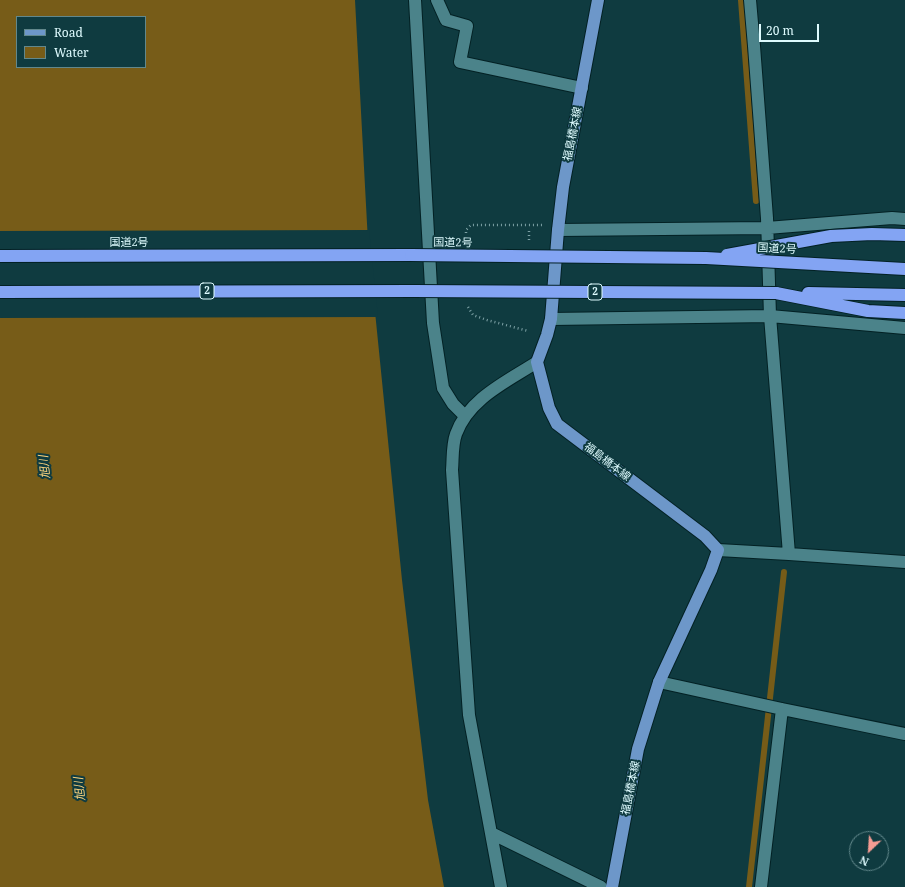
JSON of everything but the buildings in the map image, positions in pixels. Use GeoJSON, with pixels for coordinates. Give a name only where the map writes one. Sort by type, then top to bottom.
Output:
{"type":"FeatureCollection","features":[{"type":"Feature","properties":{"kind":"highway"},"geometry":{"type":"LineString","coordinates":[[706,258],[831,236],[872,234],[905,235]]}},
{"type":"Feature","properties":{"kind":"highway","name":"国道2号"},"geometry":{"type":"LineString","coordinates":[[0,256],[411,255],[706,258],[905,268]]}},
{"type":"Feature","properties":{"kind":"highway","name":"2"},"geometry":{"type":"LineString","coordinates":[[0,292],[414,291],[905,295]]}},
{"type":"Feature","properties":{"kind":"highway"},"geometry":{"type":"LineString","coordinates":[[776,293],[868,311],[905,313]]}},
{"type":"Feature","properties":{"kind":"main road","name":"福島橋本線"},"geometry":{"type":"LineString","coordinates":[[598,0],[563,187],[551,319],[537,362],[549,408],[557,424],[705,536],[718,550],[711,570],[660,682],[638,749],[612,887]]}},
{"type":"Feature","properties":{"kind":"street"},"geometry":{"type":"LineString","coordinates":[[415,0],[433,323],[443,388],[453,404],[465,416]]}},
{"type":"Feature","properties":{"kind":"street"},"geometry":{"type":"LineString","coordinates":[[437,0],[446,20],[467,26],[460,62],[582,88]]}},
{"type":"Feature","properties":{"kind":"street"},"geometry":{"type":"LineString","coordinates":[[750,0],[768,228],[770,316],[788,554]]}},
{"type":"Feature","properties":{"kind":"street"},"geometry":{"type":"LineString","coordinates":[[558,230],[768,228],[892,218],[905,219]]}},
{"type":"Feature","properties":{"kind":"street"},"geometry":{"type":"LineString","coordinates":[[551,319],[770,316],[905,328]]}},
{"type":"Feature","properties":{"kind":"street"},"geometry":{"type":"LineString","coordinates":[[501,887],[469,714],[452,470],[456,434],[465,416],[484,396],[537,362]]}},
{"type":"Feature","properties":{"kind":"street"},"geometry":{"type":"LineString","coordinates":[[718,550],[905,562]]}},
{"type":"Feature","properties":{"kind":"street"},"geometry":{"type":"LineString","coordinates":[[660,682],[905,734]]}},
{"type":"Feature","properties":{"kind":"street"},"geometry":{"type":"LineString","coordinates":[[760,887],[774,707]]}},
{"type":"Feature","properties":{"kind":"street"},"geometry":{"type":"LineString","coordinates":[[491,832],[601,887]]}},
{"type":"Feature","properties":{"kind":"path"},"geometry":{"type":"LineString","coordinates":[[466,244],[466,230],[471,225],[542,225]]}},
{"type":"Feature","properties":{"kind":"path"},"geometry":{"type":"LineString","coordinates":[[467,305],[473,315],[528,331]]}},
{"type":"Feature","properties":{"kind":"water","name":"旭川"},"geometry":{"type":"Polygon","coordinates":[[[0,0],[355,0],[368,242],[402,580],[428,800],[444,887],[0,887],[0,0]]]}},
{"type":"Feature","properties":{"kind":"pier"},"geometry":{"type":"Polygon","coordinates":[[[369,230],[378,317],[0,318],[0,231],[369,230]]]}},
{"type":"Feature","properties":{"kind":"waterway"},"geometry":{"type":"LineString","coordinates":[[741,0],[756,201]]}},
{"type":"Feature","properties":{"kind":"waterway"},"geometry":{"type":"LineString","coordinates":[[749,887],[784,572]]}}]}
